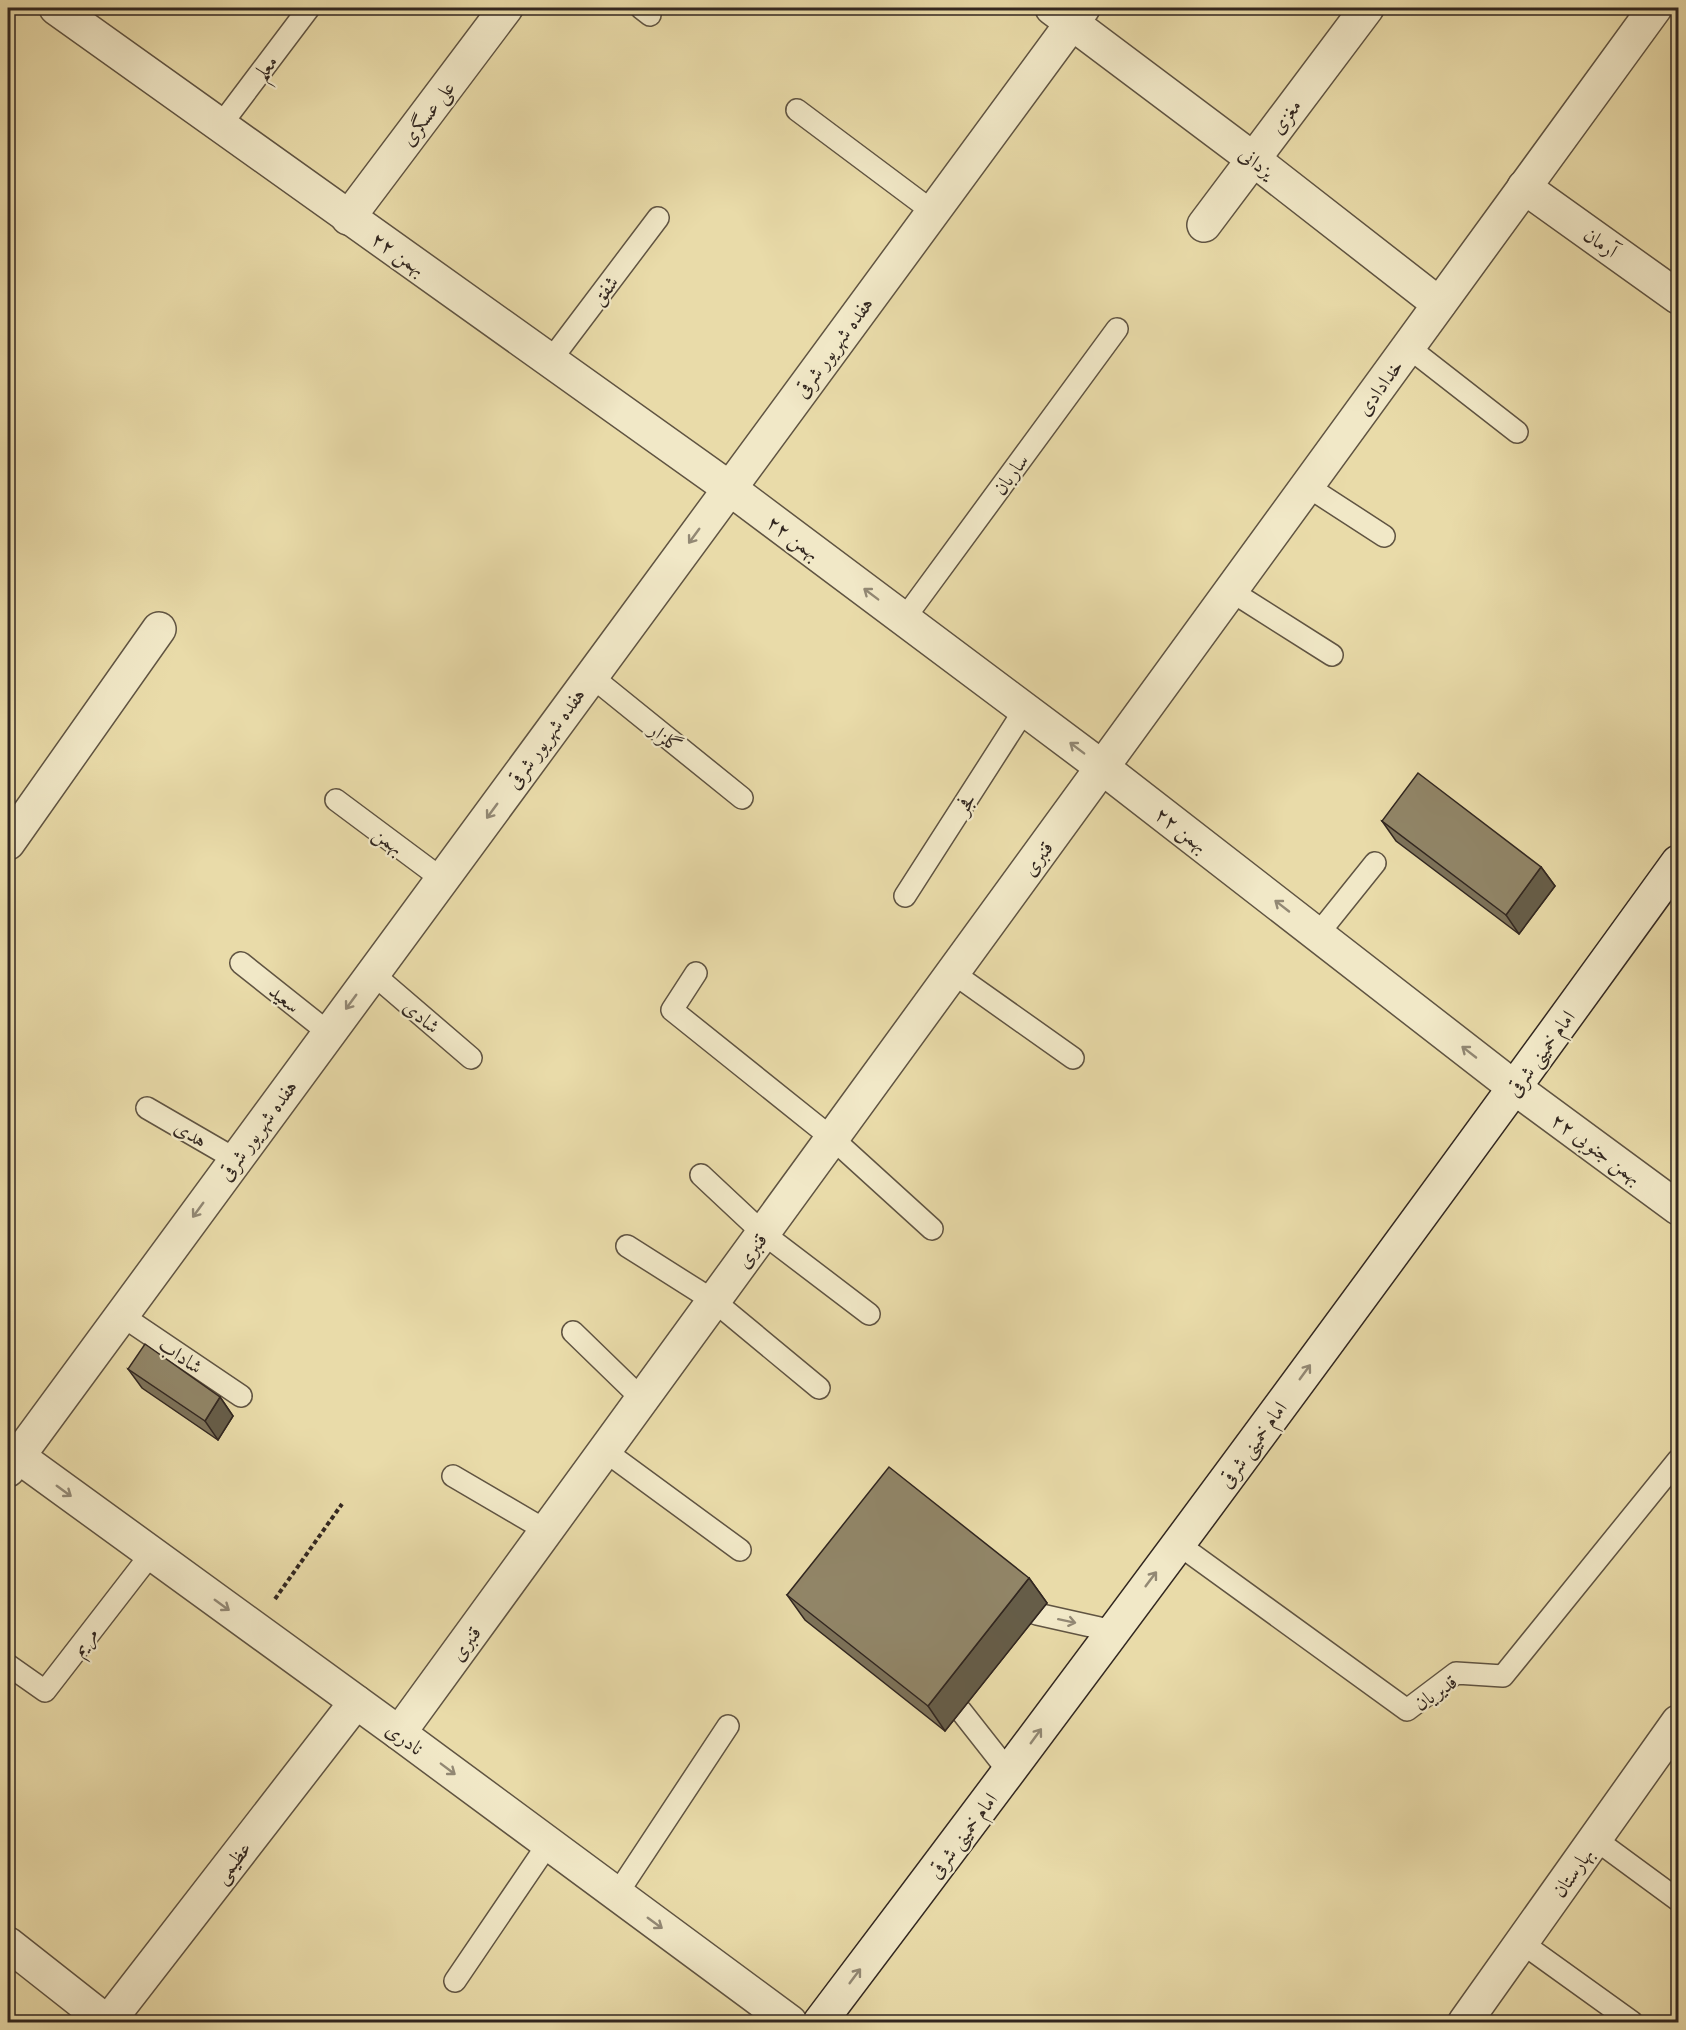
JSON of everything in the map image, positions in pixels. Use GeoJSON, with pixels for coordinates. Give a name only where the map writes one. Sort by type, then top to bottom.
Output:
{"type":"FeatureCollection","features":[{"type":"Feature","properties":{"kind":"street","name":"۲۲ بهمن"},"geometry":{"type":"LineString","coordinates":[[56,8],[729,488],[1103,768],[1515,1088]]}},
{"type":"Feature","properties":{"kind":"street","name":"علی عسگری"},"geometry":{"type":"LineString","coordinates":[[348,218],[506,8]]}},
{"type":"Feature","properties":{"kind":"street","name":"مغزی"},"geometry":{"type":"LineString","coordinates":[[1204,225],[1367,8]]}},
{"type":"Feature","properties":{"kind":"street","name":"خدادادی"},"geometry":{"type":"LineString","coordinates":[[1103,768],[1655,8]]}},
{"type":"Feature","properties":{"kind":"street","name":"یزدانی"},"geometry":{"type":"LineString","coordinates":[[1069,12],[1439,304]]}},
{"type":"Feature","properties":{"kind":"street","name":"هفده شهریور شرقی"},"geometry":{"type":"LineString","coordinates":[[11,1458],[121,1315],[932,212],[1069,12]]}},
{"type":"Feature","properties":{"kind":"street","name":"آرمان"},"geometry":{"type":"LineString","coordinates":[[1524,187],[1678,297]]}},
{"type":"Feature","properties":{"kind":"street"},"geometry":{"type":"LineString","coordinates":[[8,843],[159,629]]}},
{"type":"Feature","properties":{"kind":"street","name":"قنبری"},"geometry":{"type":"LineString","coordinates":[[399,1733],[1103,768]]}},
{"type":"Feature","properties":{"kind":"street","name":"امام خمینی شرقی"},"geometry":{"type":"LineString","coordinates":[[820,2022],[1178,1544],[1515,1088],[1678,862]]}},
{"type":"Feature","properties":{"kind":"street","name":"۲۲ بهمن جنوبی"},"geometry":{"type":"LineString","coordinates":[[1515,1088],[1678,1208]]}},
{"type":"Feature","properties":{"kind":"street","name":"نادری"},"geometry":{"type":"LineString","coordinates":[[11,1458],[254,1628],[790,2022]]}},
{"type":"Feature","properties":{"kind":"street","name":"عظیمی"},"geometry":{"type":"LineString","coordinates":[[107,2022],[356,1702]]}},
{"type":"Feature","properties":{"kind":"street","name":"بهارستان"},"geometry":{"type":"LineString","coordinates":[[1466,2022],[1678,1722]]}},
{"type":"Feature","properties":{"kind":"street"},"geometry":{"type":"LineString","coordinates":[[8,1944],[107,2022]]}},
{"type":"Feature","properties":{"kind":"lane","name":"معلم"},"geometry":{"type":"LineString","coordinates":[[220,126],[309,8]]}},
{"type":"Feature","properties":{"kind":"lane"},"geometry":{"type":"LineString","coordinates":[[797,110],[932,212]]}},
{"type":"Feature","properties":{"kind":"lane","name":"شفق"},"geometry":{"type":"LineString","coordinates":[[550,361],[658,218]]}},
{"type":"Feature","properties":{"kind":"lane","name":"ساربان"},"geometry":{"type":"LineString","coordinates":[[904,619],[1117,329]]}},
{"type":"Feature","properties":{"kind":"lane"},"geometry":{"type":"LineString","coordinates":[[1408,347],[1517,432]]}},
{"type":"Feature","properties":{"kind":"lane"},"geometry":{"type":"LineString","coordinates":[[1307,486],[1384,536]]}},
{"type":"Feature","properties":{"kind":"lane"},"geometry":{"type":"LineString","coordinates":[[1231,591],[1332,655]]}},
{"type":"Feature","properties":{"kind":"lane","name":"گلزار"},"geometry":{"type":"LineString","coordinates":[[591,676],[742,798]]}},
{"type":"Feature","properties":{"kind":"lane","name":"فجر"},"geometry":{"type":"LineString","coordinates":[[905,896],[1025,709]]}},
{"type":"Feature","properties":{"kind":"lane","name":"بهمن"},"geometry":{"type":"LineString","coordinates":[[336,800],[442,879]]}},
{"type":"Feature","properties":{"kind":"lane"},"geometry":{"type":"LineString","coordinates":[[1318,934],[1375,863]]}},
{"type":"Feature","properties":{"kind":"lane","name":"سعید"},"geometry":{"type":"LineString","coordinates":[[241,963],[328,1033]]}},
{"type":"Feature","properties":{"kind":"lane"},"geometry":{"type":"LineString","coordinates":[[696,973],[672,1010],[832,1139],[932,1229]]}},
{"type":"Feature","properties":{"kind":"lane"},"geometry":{"type":"LineString","coordinates":[[953,973],[1073,1058]]}},
{"type":"Feature","properties":{"kind":"lane","name":"شادی"},"geometry":{"type":"LineString","coordinates":[[372,974],[471,1058]]}},
{"type":"Feature","properties":{"kind":"lane","name":"هدی"},"geometry":{"type":"LineString","coordinates":[[147,1108],[236,1159]]}},
{"type":"Feature","properties":{"kind":"lane"},"geometry":{"type":"LineString","coordinates":[[701,1175],[764,1234],[868,1314]]}},
{"type":"Feature","properties":{"kind":"lane"},"geometry":{"type":"LineString","coordinates":[[627,1246],[714,1301],[819,1388]]}},
{"type":"Feature","properties":{"kind":"lane","name":"شاداب"},"geometry":{"type":"LineString","coordinates":[[121,1315],[241,1395]]}},
{"type":"Feature","properties":{"kind":"lane"},"geometry":{"type":"LineString","coordinates":[[573,1332],[642,1400]]}},
{"type":"Feature","properties":{"kind":"lane"},"geometry":{"type":"LineString","coordinates":[[605,1451],[740,1550]]}},
{"type":"Feature","properties":{"kind":"lane","name":"قدیریان"},"geometry":{"type":"LineString","coordinates":[[1178,1544],[1407,1710],[1456,1673],[1503,1676],[1678,1460]]}},
{"type":"Feature","properties":{"kind":"lane"},"geometry":{"type":"LineString","coordinates":[[453,1476],[547,1531]]}},
{"type":"Feature","properties":{"kind":"lane","name":"مریم"},"geometry":{"type":"LineString","coordinates":[[8,1665],[45,1691],[151,1554]]}},
{"type":"Feature","properties":{"kind":"lane"},"geometry":{"type":"LineString","coordinates":[[991,1597],[1037,1614],[1113,1631]]}},
{"type":"Feature","properties":{"kind":"lane"},"geometry":{"type":"LineString","coordinates":[[932,1676],[926,1684],[961,1711],[1009,1772]]}},
{"type":"Feature","properties":{"kind":"lane"},"geometry":{"type":"LineString","coordinates":[[617,1894],[728,1726]]}},
{"type":"Feature","properties":{"kind":"lane"},"geometry":{"type":"LineString","coordinates":[[1595,1839],[1678,1900]]}},
{"type":"Feature","properties":{"kind":"lane"},"geometry":{"type":"LineString","coordinates":[[455,1981],[548,1844]]}},
{"type":"Feature","properties":{"kind":"lane"},"geometry":{"type":"LineString","coordinates":[[1522,1943],[1632,2022]]}},
{"type":"Feature","properties":{"kind":"path"},"geometry":{"type":"LineString","coordinates":[[254,1628],[342,1504]]}},
{"type":"Feature","properties":{"kind":"building"},"geometry":{"type":"Polygon","coordinates":[[[1418,773],[1541,867],[1506,915],[1382,821],[1418,773]]]}},
{"type":"Feature","properties":{"kind":"building"},"geometry":{"type":"Polygon","coordinates":[[[145,1344],[220,1397],[205,1421],[128,1369],[145,1344]]]}},
{"type":"Feature","properties":{"kind":"building"},"geometry":{"type":"Polygon","coordinates":[[[889,1467],[1029,1578],[928,1706],[787,1595],[889,1467]]]}}]}
